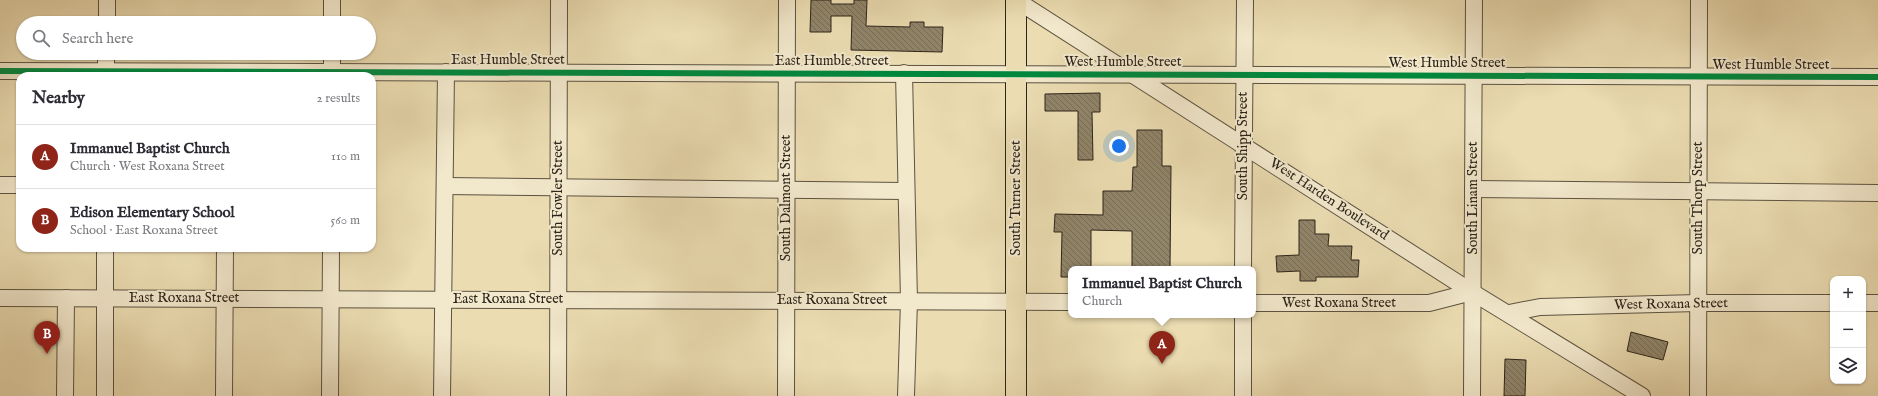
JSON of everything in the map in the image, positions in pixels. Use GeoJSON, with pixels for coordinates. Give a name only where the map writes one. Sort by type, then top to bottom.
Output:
{"type":"FeatureCollection","features":[{"type":"Feature","properties":{"kind":"main road","name":"South Turner Street"},"geometry":{"type":"LineString","coordinates":[[1016,0],[1016,396]]}},
{"type":"Feature","properties":{"kind":"street"},"geometry":{"type":"LineString","coordinates":[[107,0],[107,16]]}},
{"type":"Feature","properties":{"kind":"street"},"geometry":{"type":"LineString","coordinates":[[332,0],[332,16]]}},
{"type":"Feature","properties":{"kind":"street","name":"South Fowler Street"},"geometry":{"type":"LineString","coordinates":[[558,396],[559,0]]}},
{"type":"Feature","properties":{"kind":"street","name":"South Dalmont Street"},"geometry":{"type":"LineString","coordinates":[[786,396],[787,0]]}},
{"type":"Feature","properties":{"kind":"street","name":"West Harden Boulevard"},"geometry":{"type":"LineString","coordinates":[[1016,0],[1472,292],[1509,313],[1642,396]]}},
{"type":"Feature","properties":{"kind":"street","name":"South Shipp Street"},"geometry":{"type":"LineString","coordinates":[[1243,266],[1243,74],[1245,0]]}},
{"type":"Feature","properties":{"kind":"street","name":"South Linam Street"},"geometry":{"type":"LineString","coordinates":[[1472,396],[1474,0]]}},
{"type":"Feature","properties":{"kind":"street","name":"South Thorp Street"},"geometry":{"type":"LineString","coordinates":[[1698,396],[1699,0]]}},
{"type":"Feature","properties":{"kind":"street"},"geometry":{"type":"LineString","coordinates":[[106,60],[106,72]]}},
{"type":"Feature","properties":{"kind":"street"},"geometry":{"type":"LineString","coordinates":[[332,60],[332,72]]}},
{"type":"Feature","properties":{"kind":"street","name":"East Humble Street"},"geometry":{"type":"LineString","coordinates":[[0,72],[16,72]]}},
{"type":"Feature","properties":{"kind":"street"},"geometry":{"type":"LineString","coordinates":[[442,396],[446,72]]}},
{"type":"Feature","properties":{"kind":"street","name":"East Humble Street"},"geometry":{"type":"LineString","coordinates":[[376,73],[446,72],[1016,73]]}},
{"type":"Feature","properties":{"kind":"street"},"geometry":{"type":"LineString","coordinates":[[904,73],[909,301],[906,396]]}},
{"type":"Feature","properties":{"kind":"street","name":"West Humble Street"},"geometry":{"type":"LineString","coordinates":[[1016,73],[1878,77]]}},
{"type":"Feature","properties":{"kind":"street"},"geometry":{"type":"LineString","coordinates":[[0,185],[16,185]]}},
{"type":"Feature","properties":{"kind":"street"},"geometry":{"type":"LineString","coordinates":[[445,186],[906,191]]}},
{"type":"Feature","properties":{"kind":"street"},"geometry":{"type":"LineString","coordinates":[[1473,190],[1878,193]]}},
{"type":"Feature","properties":{"kind":"street"},"geometry":{"type":"LineString","coordinates":[[105,252],[105,396]]}},
{"type":"Feature","properties":{"kind":"street"},"geometry":{"type":"LineString","coordinates":[[224,396],[226,252]]}},
{"type":"Feature","properties":{"kind":"street"},"geometry":{"type":"LineString","coordinates":[[330,396],[331,252]]}},
{"type":"Feature","properties":{"kind":"street","name":"West Roxana Street"},"geometry":{"type":"LineString","coordinates":[[1256,303],[1429,303],[1472,292]]}},
{"type":"Feature","properties":{"kind":"street","name":"East Roxana Street"},"geometry":{"type":"LineString","coordinates":[[0,298],[331,298],[1017,302]]}},
{"type":"Feature","properties":{"kind":"street"},"geometry":{"type":"LineString","coordinates":[[65,396],[66,298]]}},
{"type":"Feature","properties":{"kind":"street"},"geometry":{"type":"LineString","coordinates":[[1017,302],[1068,302]]}},
{"type":"Feature","properties":{"kind":"street","name":"West Roxana Street"},"geometry":{"type":"LineString","coordinates":[[1509,313],[1540,307],[1698,303],[1830,303]]}},
{"type":"Feature","properties":{"kind":"street"},"geometry":{"type":"LineString","coordinates":[[1866,303],[1878,303]]}},
{"type":"Feature","properties":{"kind":"street"},"geometry":{"type":"LineString","coordinates":[[1243,318],[1243,396]]}},
{"type":"Feature","properties":{"kind":"building"},"geometry":{"type":"Polygon","coordinates":[[[811,0],[831,0],[831,4],[854,4],[854,0],[867,0],[866,26],[910,27],[910,22],[924,22],[924,27],[943,27],[942,52],[851,50],[852,16],[831,16],[831,32],[810,32],[811,0]]]}},
{"type":"Feature","properties":{"kind":"building"},"geometry":{"type":"Polygon","coordinates":[[[1100,93],[1100,112],[1092,112],[1093,160],[1078,160],[1078,111],[1045,111],[1045,94],[1100,93]]]}},
{"type":"Feature","properties":{"kind":"building"},"geometry":{"type":"Polygon","coordinates":[[[1137,130],[1162,130],[1162,166],[1171,166],[1170,266],[1132,266],[1132,231],[1091,230],[1091,266],[1068,266],[1068,277],[1061,277],[1062,232],[1054,232],[1055,214],[1103,215],[1103,191],[1132,191],[1133,167],[1137,167],[1137,130]]]}},
{"type":"Feature","properties":{"kind":"building"},"geometry":{"type":"Polygon","coordinates":[[[1299,220],[1315,220],[1315,234],[1329,234],[1328,246],[1352,246],[1351,260],[1359,260],[1358,277],[1316,277],[1316,281],[1300,281],[1300,271],[1277,272],[1276,256],[1299,255],[1299,220]]]}},
{"type":"Feature","properties":{"kind":"building"},"geometry":{"type":"Polygon","coordinates":[[[1631,332],[1668,342],[1663,360],[1627,351],[1631,332]]]}},
{"type":"Feature","properties":{"kind":"building"},"geometry":{"type":"Polygon","coordinates":[[[1505,359],[1526,360],[1525,396],[1504,396],[1505,359]]]}},
{"type":"Feature","properties":{"kind":"cycle path"},"geometry":{"type":"LineString","coordinates":[[0,71],[313,72]]}},
{"type":"Feature","properties":{"kind":"cycle path"},"geometry":{"type":"LineString","coordinates":[[376,72],[1878,77]]}},
{"type":"Feature","properties":{"kind":"place","name":"Edison Elementary School"},"geometry":{"type":"Point","coordinates":[47,354]}},
{"type":"Feature","properties":{"kind":"place","name":"Immanuel Baptist Church"},"geometry":{"type":"Point","coordinates":[1162,364]}}]}
